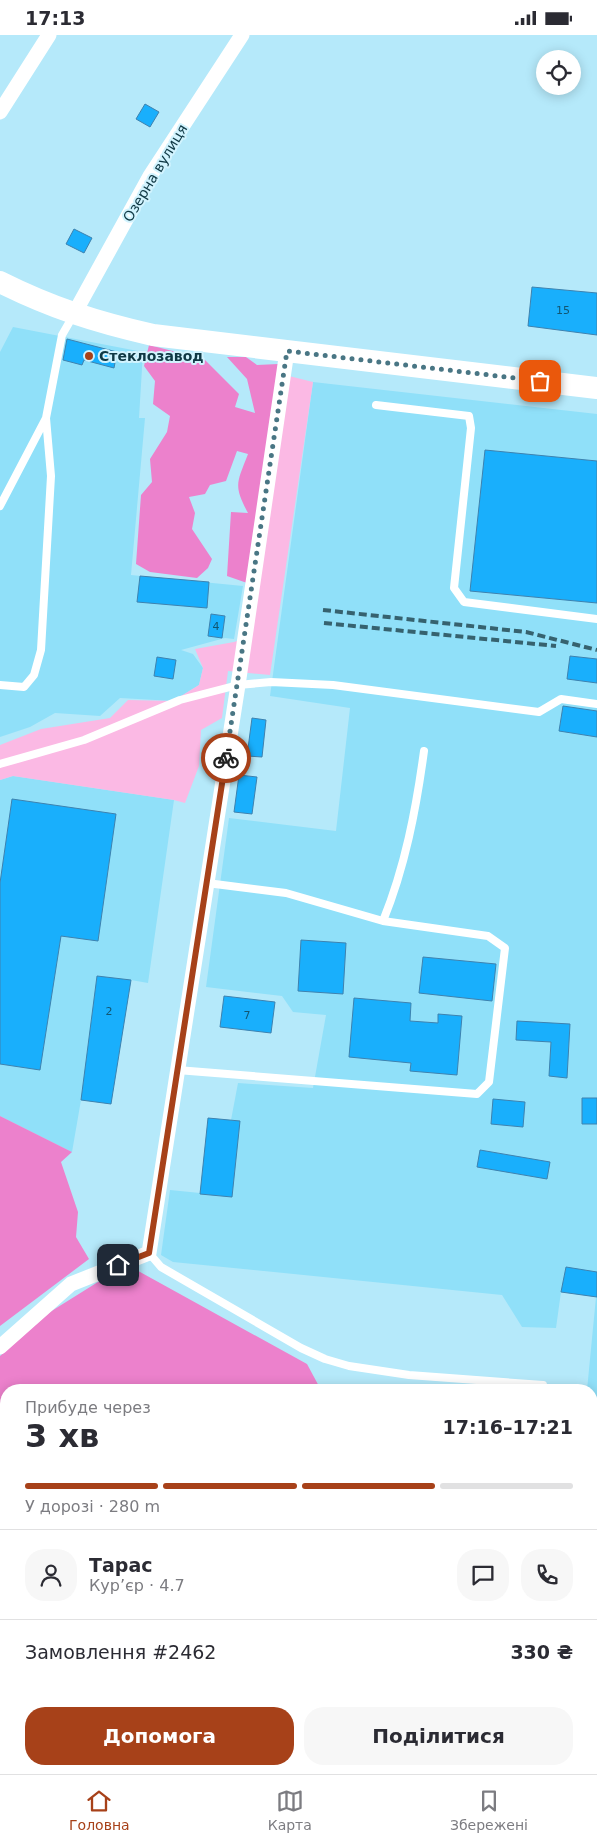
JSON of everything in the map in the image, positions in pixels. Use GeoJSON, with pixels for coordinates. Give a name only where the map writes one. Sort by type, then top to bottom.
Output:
{"type":"FeatureCollection","features":[{"type":"Feature","properties":{"kind":"main road"},"geometry":{"type":"LineString","coordinates":[[0,282],[40,302],[94,322],[153,335],[597,388]]}},
{"type":"Feature","properties":{"kind":"street"},"geometry":{"type":"LineString","coordinates":[[0,112],[49,35]]}},
{"type":"Feature","properties":{"kind":"street","name":"Озерна вулиця"},"geometry":{"type":"LineString","coordinates":[[74,314],[150,176],[242,35]]}},
{"type":"Feature","properties":{"kind":"street"},"geometry":{"type":"LineString","coordinates":[[0,1347],[71,1284],[149,1253],[238,685],[287,351]]}},
{"type":"Feature","properties":{"kind":"lane"},"geometry":{"type":"LineString","coordinates":[[0,685],[24,687],[34,675],[41,650],[51,476],[46,418],[62,335],[74,314]]}},
{"type":"Feature","properties":{"kind":"lane"},"geometry":{"type":"LineString","coordinates":[[376,405],[469,416],[471,428],[454,588],[464,602],[597,619]]}},
{"type":"Feature","properties":{"kind":"lane"},"geometry":{"type":"LineString","coordinates":[[0,506],[46,418]]}},
{"type":"Feature","properties":{"kind":"lane"},"geometry":{"type":"LineString","coordinates":[[0,764],[84,740],[180,700],[238,685],[271,682],[333,685],[539,713],[561,699],[597,704]]}},
{"type":"Feature","properties":{"kind":"lane"},"geometry":{"type":"LineString","coordinates":[[382,921],[395,891],[416,811],[424,751]]}},
{"type":"Feature","properties":{"kind":"lane"},"geometry":{"type":"LineString","coordinates":[[177,1070],[477,1094],[489,1082],[505,948],[488,936],[382,921],[286,893],[207,883]]}},
{"type":"Feature","properties":{"kind":"lane"},"geometry":{"type":"LineString","coordinates":[[149,1253],[161,1267],[301,1348],[325,1359],[409,1375],[530,1384]]}},
{"type":"Feature","properties":{"kind":"shaded area"},"geometry":{"type":"Polygon","coordinates":[[[13,327],[143,352],[139,418],[145,418],[131,575],[243,586],[234,639],[225,638],[181,650],[193,654],[203,668],[199,685],[173,701],[120,698],[100,716],[55,713],[30,727],[0,737],[0,352],[13,327]]]}},
{"type":"Feature","properties":{"kind":"shaded area"},"geometry":{"type":"Polygon","coordinates":[[[149,345],[204,359],[239,394],[235,407],[255,413],[247,379],[227,357],[246,357],[257,365],[278,364],[250,584],[227,576],[231,512],[248,513],[240,496],[238,484],[248,454],[237,451],[226,481],[210,485],[205,494],[189,497],[195,513],[192,529],[212,559],[208,568],[197,578],[150,572],[136,564],[141,495],[152,482],[150,459],[167,432],[170,416],[153,404],[155,381],[144,366],[149,345]]]}},
{"type":"Feature","properties":{"kind":"shaded area"},"geometry":{"type":"Polygon","coordinates":[[[289,376],[313,382],[270,675],[228,671],[222,718],[201,730],[199,766],[185,803],[13,776],[0,780],[0,745],[41,729],[110,718],[128,700],[173,701],[199,685],[203,668],[195,649],[234,642],[252,636],[289,376]]]}},
{"type":"Feature","properties":{"kind":"shaded area"},"geometry":{"type":"Polygon","coordinates":[[[313,382],[597,414],[597,1384],[588,1384],[596,1297],[561,1292],[556,1328],[522,1327],[502,1295],[173,1262],[161,1255],[170,1190],[200,1193],[208,1118],[231,1120],[238,1083],[313,1088],[326,1015],[293,1012],[282,996],[206,987],[229,818],[336,831],[350,708],[270,696],[313,382]]]}},
{"type":"Feature","properties":{"kind":"shaded area"},"geometry":{"type":"Polygon","coordinates":[[[13,776],[174,800],[148,983],[131,980],[111,1104],[81,1100],[72,1152],[0,1116],[0,780],[13,776]]]}},
{"type":"Feature","properties":{"kind":"shaded area"},"geometry":{"type":"Polygon","coordinates":[[[0,1116],[72,1152],[61,1162],[78,1212],[76,1237],[89,1259],[0,1326],[0,1116]]]}},
{"type":"Feature","properties":{"kind":"shaded area"},"geometry":{"type":"Polygon","coordinates":[[[131,1267],[307,1364],[318,1384],[0,1384],[0,1356],[50,1312],[98,1282],[131,1267]]]}},
{"type":"Feature","properties":{"kind":"building"},"geometry":{"type":"Polygon","coordinates":[[[145,104],[159,112],[150,127],[136,119],[145,104]]]}},
{"type":"Feature","properties":{"kind":"building"},"geometry":{"type":"Polygon","coordinates":[[[74,229],[92,238],[84,253],[66,244],[74,229]]]}},
{"type":"Feature","properties":{"kind":"building"},"geometry":{"type":"Polygon","coordinates":[[[532,287],[597,293],[597,335],[528,326],[532,287]]]}},
{"type":"Feature","properties":{"kind":"building","name":"Стеклозавод"},"geometry":{"type":"Polygon","coordinates":[[[67,339],[117,352],[114,368],[84,360],[82,365],[63,360],[67,339]]]}},
{"type":"Feature","properties":{"kind":"building"},"geometry":{"type":"Polygon","coordinates":[[[485,450],[597,461],[597,603],[470,591],[485,450]]]}},
{"type":"Feature","properties":{"kind":"building"},"geometry":{"type":"Polygon","coordinates":[[[140,576],[209,582],[207,608],[137,602],[140,576]]]}},
{"type":"Feature","properties":{"kind":"building"},"geometry":{"type":"Polygon","coordinates":[[[211,614],[225,616],[222,638],[208,636],[211,614]]]}},
{"type":"Feature","properties":{"kind":"building"},"geometry":{"type":"Polygon","coordinates":[[[570,656],[597,659],[597,683],[567,679],[570,656]]]}},
{"type":"Feature","properties":{"kind":"building"},"geometry":{"type":"Polygon","coordinates":[[[157,657],[176,660],[173,679],[154,676],[157,657]]]}},
{"type":"Feature","properties":{"kind":"building"},"geometry":{"type":"Polygon","coordinates":[[[563,706],[597,711],[597,737],[559,731],[563,706]]]}},
{"type":"Feature","properties":{"kind":"building"},"geometry":{"type":"Polygon","coordinates":[[[252,718],[266,720],[262,757],[247,756],[252,718]]]}},
{"type":"Feature","properties":{"kind":"building"},"geometry":{"type":"Polygon","coordinates":[[[239,775],[257,777],[252,814],[234,812],[239,775]]]}},
{"type":"Feature","properties":{"kind":"building"},"geometry":{"type":"Polygon","coordinates":[[[12,799],[116,814],[98,941],[61,936],[40,1070],[0,1064],[0,883],[12,799]]]}},
{"type":"Feature","properties":{"kind":"building"},"geometry":{"type":"Polygon","coordinates":[[[301,940],[346,943],[343,994],[298,991],[301,940]]]}},
{"type":"Feature","properties":{"kind":"building"},"geometry":{"type":"Polygon","coordinates":[[[423,957],[496,964],[492,1001],[419,993],[423,957]]]}},
{"type":"Feature","properties":{"kind":"building"},"geometry":{"type":"Polygon","coordinates":[[[97,976],[131,980],[111,1104],[81,1100],[97,976]]]}},
{"type":"Feature","properties":{"kind":"building"},"geometry":{"type":"Polygon","coordinates":[[[224,996],[275,1002],[271,1033],[220,1027],[224,996]]]}},
{"type":"Feature","properties":{"kind":"building"},"geometry":{"type":"Polygon","coordinates":[[[354,998],[411,1003],[410,1021],[438,1023],[438,1014],[462,1016],[457,1075],[410,1071],[411,1063],[349,1057],[354,998]]]}},
{"type":"Feature","properties":{"kind":"building"},"geometry":{"type":"Polygon","coordinates":[[[517,1021],[570,1024],[567,1078],[549,1076],[551,1042],[516,1040],[517,1021]]]}},
{"type":"Feature","properties":{"kind":"building"},"geometry":{"type":"Polygon","coordinates":[[[582,1098],[597,1098],[597,1124],[582,1124],[582,1098]]]}},
{"type":"Feature","properties":{"kind":"building"},"geometry":{"type":"Polygon","coordinates":[[[493,1099],[525,1102],[523,1127],[491,1124],[493,1099]]]}},
{"type":"Feature","properties":{"kind":"building"},"geometry":{"type":"Polygon","coordinates":[[[208,1118],[240,1121],[232,1197],[200,1194],[208,1118]]]}},
{"type":"Feature","properties":{"kind":"building"},"geometry":{"type":"Polygon","coordinates":[[[480,1150],[550,1162],[547,1179],[477,1167],[480,1150]]]}},
{"type":"Feature","properties":{"kind":"building"},"geometry":{"type":"Polygon","coordinates":[[[566,1267],[597,1272],[597,1297],[561,1292],[566,1267]]]}},
{"type":"Feature","properties":{"kind":"railway"},"geometry":{"type":"LineString","coordinates":[[323,610],[526,632],[597,650]]}},
{"type":"Feature","properties":{"kind":"railway"},"geometry":{"type":"LineString","coordinates":[[324,623],[556,646]]}},
{"type":"Feature","properties":{"kind":"way so far"},"geometry":{"type":"LineString","coordinates":[[226,758],[287,351],[540,381]]}},
{"type":"Feature","properties":{"kind":"place","name":"Стеклозавод"},"geometry":{"type":"Point","coordinates":[89,356]}},
{"type":"Feature","properties":{"kind":"route"},"geometry":{"type":"LineString","coordinates":[[118,1265],[149,1253],[226,758]]}}]}
